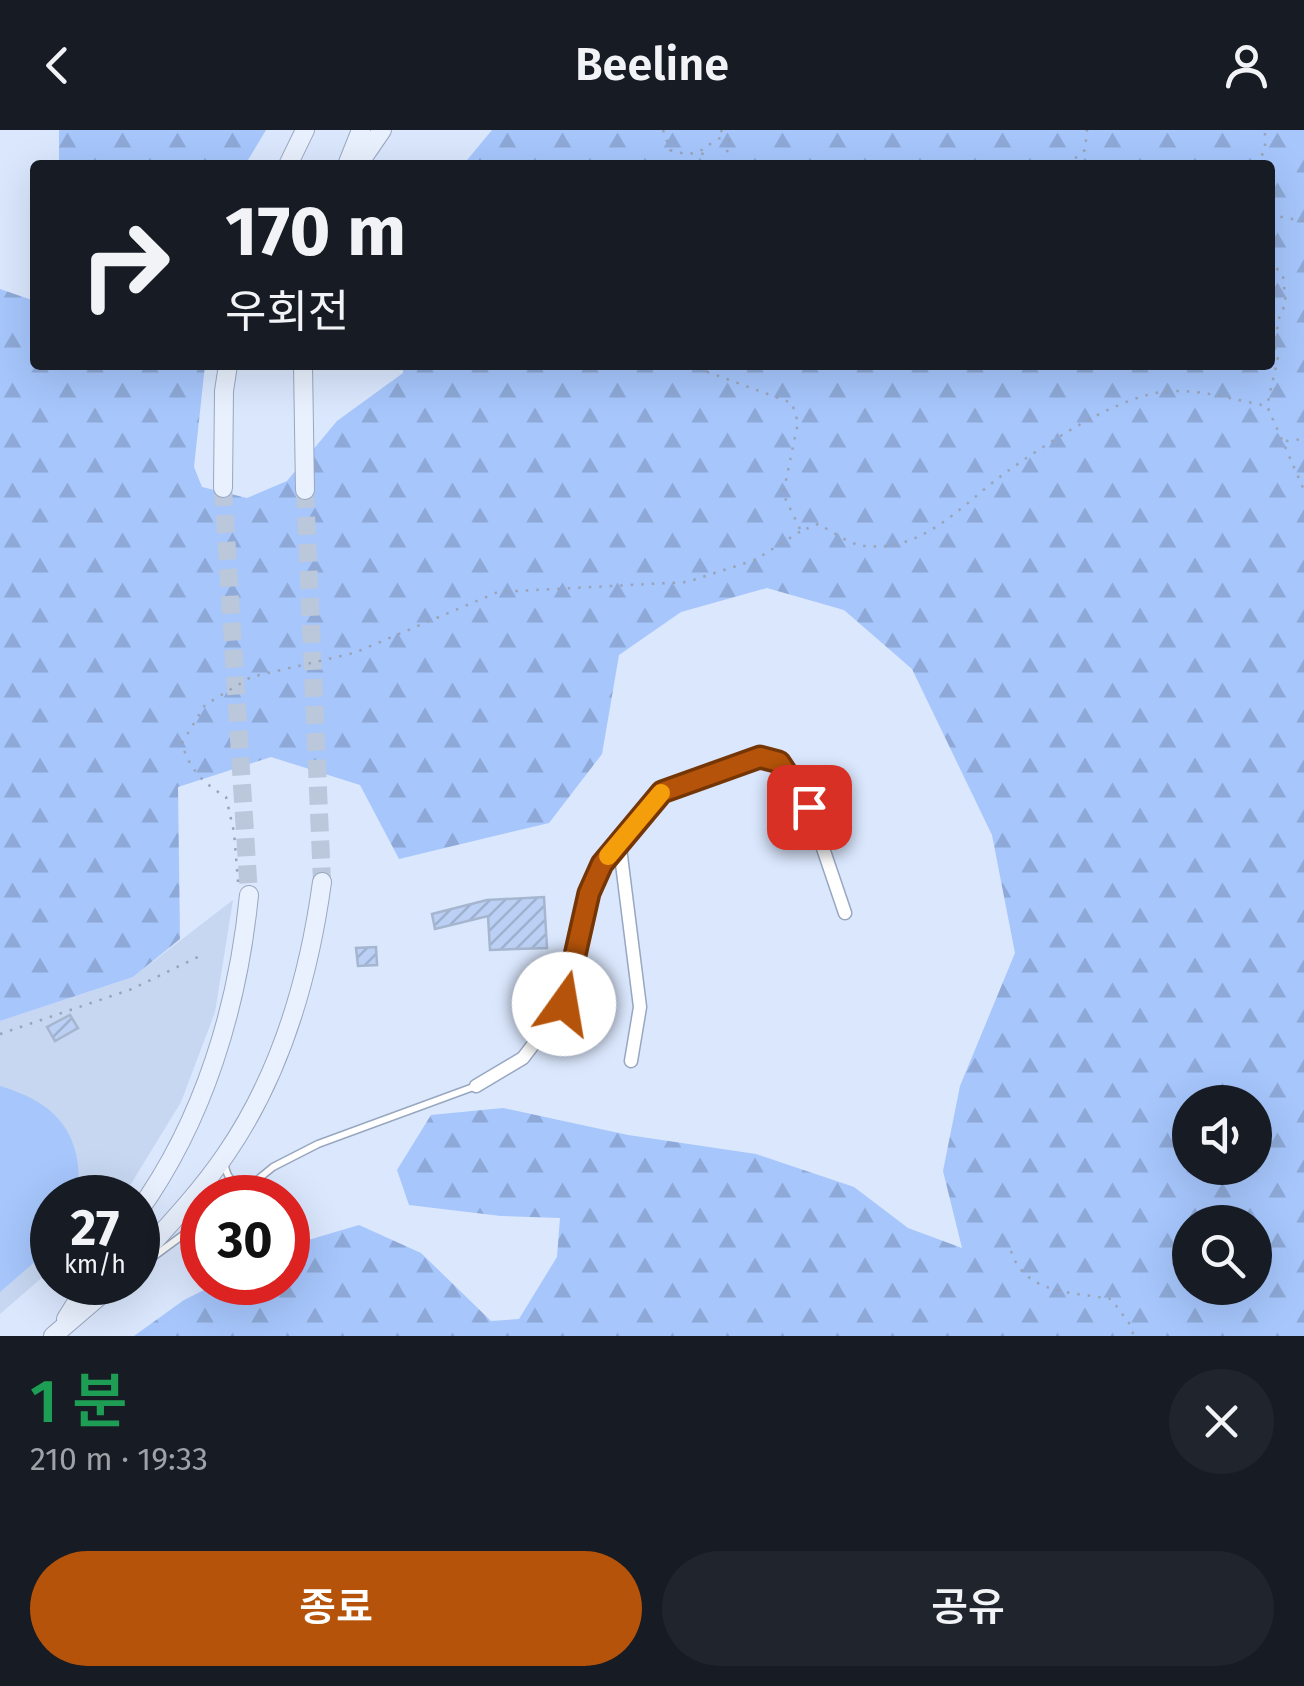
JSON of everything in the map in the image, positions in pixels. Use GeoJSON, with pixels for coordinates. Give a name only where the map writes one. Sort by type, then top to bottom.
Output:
{"type":"FeatureCollection","features":[{"type":"Feature","properties":{"kind":"main road"},"geometry":{"type":"LineString","coordinates":[[349,160],[362,130]]}},
{"type":"Feature","properties":{"kind":"main road"},"geometry":{"type":"LineString","coordinates":[[361,160],[382,130]]}},
{"type":"Feature","properties":{"kind":"main road"},"geometry":{"type":"LineString","coordinates":[[290,160],[302,134]]}},
{"type":"Feature","properties":{"kind":"main road"},"geometry":{"type":"LineString","coordinates":[[223,488],[227,370]]}},
{"type":"Feature","properties":{"kind":"main road"},"geometry":{"type":"LineString","coordinates":[[303,370],[304,490]]}},
{"type":"Feature","properties":{"kind":"main road"},"geometry":{"type":"LineString","coordinates":[[160,1233],[225,1155],[253,1111],[280,1052],[316,929],[322,882]]}},
{"type":"Feature","properties":{"kind":"main road"},"geometry":{"type":"LineString","coordinates":[[159,1175],[194,1112],[230,1014],[245,939],[244,888]]}},
{"type":"Feature","properties":{"kind":"main road"},"geometry":{"type":"LineString","coordinates":[[56,1334],[74,1305]]}},
{"type":"Feature","properties":{"kind":"main road"},"geometry":{"type":"LineString","coordinates":[[56,1334],[90,1305]]}},
{"type":"Feature","properties":{"kind":"street"},"geometry":{"type":"LineString","coordinates":[[476,1086],[523,1058],[564,1004],[589,893],[602,864],[662,792],[760,757],[779,762],[809,807],[845,912]]}},
{"type":"Feature","properties":{"kind":"street"},"geometry":{"type":"LineString","coordinates":[[620,840],[640,1006],[630,1061]]}},
{"type":"Feature","properties":{"kind":"lane"},"geometry":{"type":"LineString","coordinates":[[264,1175],[318,1144],[476,1086]]}},
{"type":"Feature","properties":{"kind":"lane"},"geometry":{"type":"LineString","coordinates":[[225,1155],[227,1175]]}},
{"type":"Feature","properties":{"kind":"path"},"geometry":{"type":"LineString","coordinates":[[662,130],[670,150],[690,156],[703,152],[722,130]]}},
{"type":"Feature","properties":{"kind":"path"},"geometry":{"type":"LineString","coordinates":[[1073,160],[1085,150],[1087,130]]}},
{"type":"Feature","properties":{"kind":"path"},"geometry":{"type":"LineString","coordinates":[[1260,160],[1265,149],[1265,130]]}},
{"type":"Feature","properties":{"kind":"path"},"geometry":{"type":"LineString","coordinates":[[717,138],[729,140],[726,160]]}},
{"type":"Feature","properties":{"kind":"path"},"geometry":{"type":"LineString","coordinates":[[701,160],[703,152]]}},
{"type":"Feature","properties":{"kind":"path"},"geometry":{"type":"LineString","coordinates":[[1275,216],[1304,221]]}},
{"type":"Feature","properties":{"kind":"path"},"geometry":{"type":"LineString","coordinates":[[1275,266],[1283,276],[1286,304],[1275,341]]}},
{"type":"Feature","properties":{"kind":"path"},"geometry":{"type":"LineString","coordinates":[[1275,349],[1278,357],[1267,406],[1304,490]]}},
{"type":"Feature","properties":{"kind":"path"},"geometry":{"type":"LineString","coordinates":[[704,370],[792,403],[798,423],[783,494],[800,531]]}},
{"type":"Feature","properties":{"kind":"path"},"geometry":{"type":"LineString","coordinates":[[244,888],[226,797],[208,786],[188,765],[182,743],[205,705],[251,676],[354,654],[498,592],[687,582],[755,560],[818,524],[858,545],[897,544],[927,534],[1043,448],[1101,413],[1162,392],[1211,395],[1267,406]]}},
{"type":"Feature","properties":{"kind":"path"},"geometry":{"type":"LineString","coordinates":[[1283,442],[1304,438]]}},
{"type":"Feature","properties":{"kind":"path"},"geometry":{"type":"LineString","coordinates":[[0,1034],[132,990],[204,954]]}},
{"type":"Feature","properties":{"kind":"path"},"geometry":{"type":"LineString","coordinates":[[1011,1251],[1016,1265],[1044,1288],[1111,1298],[1134,1336]]}},
{"type":"Feature","properties":{"kind":"shaded area"},"geometry":{"type":"Polygon","coordinates":[[[233,900],[215,1012],[181,1102],[136,1175],[30,1175],[30,1288],[0,1314],[0,1021],[133,977],[233,900]]]}},
{"type":"Feature","properties":{"kind":"green space"},"geometry":{"type":"Polygon","coordinates":[[[59,130],[266,130],[248,160],[59,160],[59,130]]]}},
{"type":"Feature","properties":{"kind":"green space"},"geometry":{"type":"Polygon","coordinates":[[[492,130],[1304,130],[1304,1336],[134,1336],[180,1303],[310,1305],[310,1239],[359,1225],[421,1253],[491,1321],[519,1319],[557,1257],[560,1218],[501,1216],[409,1205],[397,1170],[431,1115],[503,1108],[628,1135],[756,1154],[854,1187],[908,1228],[962,1248],[943,1171],[960,1086],[1015,953],[992,835],[912,669],[844,610],[767,588],[681,612],[619,655],[602,754],[549,823],[399,859],[360,785],[271,757],[178,787],[180,939],[133,977],[0,1021],[0,289],[30,299],[30,370],[204,370],[194,467],[202,487],[247,498],[287,481],[337,421],[403,370],[1275,370],[1275,160],[467,160],[492,130]]]}},
{"type":"Feature","properties":{"kind":"green space"},"geometry":{"type":"Polygon","coordinates":[[[0,1086],[52,1112],[71,1139],[79,1175],[30,1175],[30,1266],[0,1292],[0,1086]]]}},
{"type":"Feature","properties":{"kind":"building"},"geometry":{"type":"Polygon","coordinates":[[[544,897],[547,948],[490,950],[488,916],[435,929],[432,914],[487,900],[544,897]]]}},
{"type":"Feature","properties":{"kind":"building"},"geometry":{"type":"Polygon","coordinates":[[[376,947],[377,965],[358,966],[356,948],[376,947]]]}},
{"type":"Feature","properties":{"kind":"building"},"geometry":{"type":"Polygon","coordinates":[[[70,1015],[78,1028],[55,1041],[47,1027],[70,1015]]]}},
{"type":"Feature","properties":{"kind":"tunnel"},"geometry":{"type":"LineString","coordinates":[[223,488],[249,895]]}},
{"type":"Feature","properties":{"kind":"tunnel"},"geometry":{"type":"LineString","coordinates":[[305,490],[322,882]]}},
{"type":"Feature","properties":{"kind":"slow traffic"},"geometry":{"type":"LineString","coordinates":[[608,856],[661,793]]}},
{"type":"Feature","properties":{"kind":"route"},"geometry":{"type":"LineString","coordinates":[[564,1004],[589,893],[602,864],[662,792],[760,757],[779,762],[809,807]]}}]}
